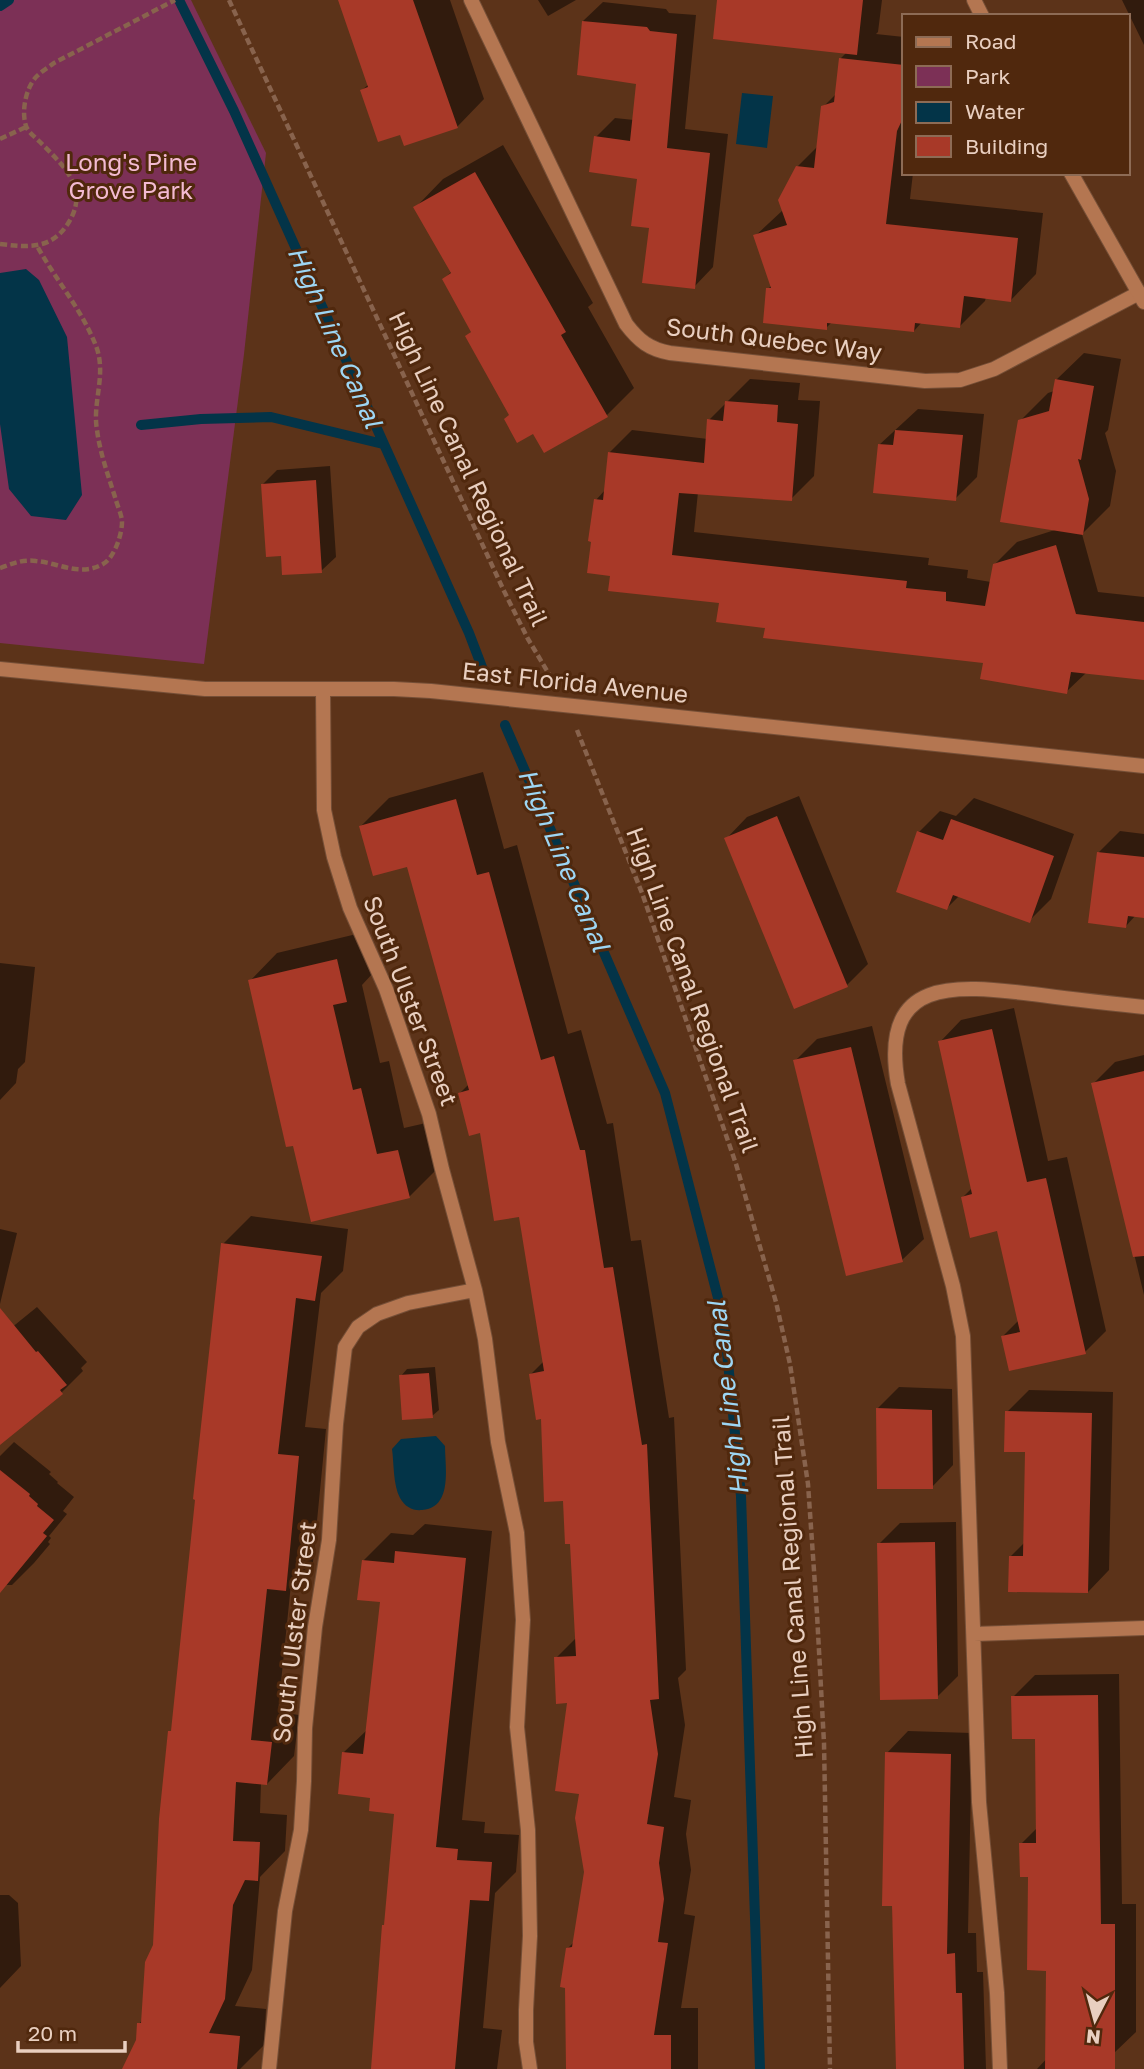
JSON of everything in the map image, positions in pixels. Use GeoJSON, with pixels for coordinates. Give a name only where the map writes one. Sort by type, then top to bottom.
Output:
{"type":"FeatureCollection","features":[{"type":"Feature","properties":{"kind":"street","name":"South Quebec Way"},"geometry":{"type":"LineString","coordinates":[[471,0],[626,324],[640,342],[649,348],[670,353],[925,381],[960,380],[994,369],[1142,298],[1072,175]]}},
{"type":"Feature","properties":{"kind":"street","name":"East Florida Avenue"},"geometry":{"type":"LineString","coordinates":[[0,669],[205,690],[406,689],[1144,766]]}},
{"type":"Feature","properties":{"kind":"street","name":"South Ulster Street"},"geometry":{"type":"LineString","coordinates":[[323,689],[324,810],[340,880],[386,989],[418,1080],[475,1290],[485,1339],[498,1442],[517,1534],[522,1575],[522,1660],[517,1727],[528,1842],[530,1936],[526,2021],[530,2069]]}},
{"type":"Feature","properties":{"kind":"street"},"geometry":{"type":"LineString","coordinates":[[1000,2069],[998,1993],[981,1837],[963,1336],[953,1286],[898,1084],[894,1062],[898,1030],[904,1014],[921,998],[954,989],[988,989],[1144,1007]]}},
{"type":"Feature","properties":{"kind":"street","name":"South Ulster Street"},"geometry":{"type":"LineString","coordinates":[[269,2069],[285,1911],[301,1830],[304,1728],[315,1627],[329,1540],[335,1424],[345,1347],[358,1327],[377,1314],[408,1303],[475,1290]]}},
{"type":"Feature","properties":{"kind":"street"},"geometry":{"type":"LineString","coordinates":[[974,1634],[1144,1628]]}},
{"type":"Feature","properties":{"kind":"path"},"geometry":{"type":"LineString","coordinates":[[0,244],[46,244],[61,234],[76,205],[74,184],[68,170],[26,127],[24,107],[29,87],[37,75],[54,63],[175,0]]}},
{"type":"Feature","properties":{"kind":"path","name":"High Line Canal Regional Trail"},"geometry":{"type":"LineString","coordinates":[[229,0],[504,591],[528,639],[568,706],[642,894],[736,1164],[776,1302],[790,1364],[808,1484],[824,1743],[830,2069]]}},
{"type":"Feature","properties":{"kind":"path"},"geometry":{"type":"LineString","coordinates":[[0,139],[26,127]]}},
{"type":"Feature","properties":{"kind":"path"},"geometry":{"type":"LineString","coordinates":[[0,568],[18,561],[37,561],[63,568],[86,570],[106,564],[118,543],[122,522],[96,428],[96,405],[102,374],[97,349],[80,314],[54,277],[37,246]]}},
{"type":"Feature","properties":{"kind":"green space","name":"Long's Pine Grove Park"},"geometry":{"type":"Polygon","coordinates":[[[0,0],[191,0],[266,153],[244,354],[204,664],[0,643],[0,0]]]}},
{"type":"Feature","properties":{"kind":"water"},"geometry":{"type":"Polygon","coordinates":[[[742,93],[773,96],[767,148],[736,144],[742,93]]]}},
{"type":"Feature","properties":{"kind":"water"},"geometry":{"type":"Polygon","coordinates":[[[26,269],[39,280],[67,337],[82,495],[66,520],[31,516],[9,489],[0,424],[0,273],[26,269]]]}},
{"type":"Feature","properties":{"kind":"water"},"geometry":{"type":"Polygon","coordinates":[[[436,1436],[445,1446],[446,1475],[443,1494],[432,1508],[412,1509],[404,1504],[398,1493],[392,1449],[401,1439],[436,1436]]]}},
{"type":"Feature","properties":{"kind":"building"},"geometry":{"type":"Polygon","coordinates":[[[338,0],[413,0],[458,128],[404,146],[400,135],[378,142],[360,90],[368,87],[338,0]]]}},
{"type":"Feature","properties":{"kind":"building"},"geometry":{"type":"Polygon","coordinates":[[[717,0],[863,0],[857,55],[713,39],[717,0]]]}},
{"type":"Feature","properties":{"kind":"building"},"geometry":{"type":"Polygon","coordinates":[[[582,21],[647,27],[650,31],[677,34],[667,148],[710,153],[695,289],[642,283],[649,228],[631,226],[637,179],[589,172],[594,136],[630,141],[636,84],[577,75],[582,21]]]}},
{"type":"Feature","properties":{"kind":"building"},"geometry":{"type":"Polygon","coordinates":[[[839,58],[902,65],[902,120],[897,131],[886,224],[1018,238],[1011,302],[964,296],[960,328],[915,323],[914,332],[827,323],[827,330],[763,323],[766,288],[771,288],[753,235],[787,225],[778,200],[796,166],[814,168],[821,106],[834,102],[839,58]]]}},
{"type":"Feature","properties":{"kind":"building"},"geometry":{"type":"Polygon","coordinates":[[[475,172],[566,332],[561,335],[608,417],[544,453],[533,434],[517,443],[504,419],[509,415],[465,336],[471,332],[442,279],[451,273],[413,207],[475,172]]]}},
{"type":"Feature","properties":{"kind":"building"},"geometry":{"type":"Polygon","coordinates":[[[1055,379],[1094,386],[1081,460],[1078,459],[1089,499],[1083,535],[1000,522],[1018,420],[1049,411],[1055,379]]]}},
{"type":"Feature","properties":{"kind":"building"},"geometry":{"type":"Polygon","coordinates":[[[725,401],[778,405],[777,422],[798,424],[792,501],[679,493],[672,555],[907,581],[906,588],[946,592],[946,601],[985,606],[993,564],[1056,545],[1076,614],[1144,622],[1144,680],[1071,672],[1067,694],[980,679],[983,663],[763,638],[765,628],[716,622],[719,603],[608,591],[610,576],[587,573],[594,499],[603,500],[608,452],[704,463],[707,419],[723,421],[725,401]]]}},
{"type":"Feature","properties":{"kind":"building"},"geometry":{"type":"Polygon","coordinates":[[[895,430],[963,435],[956,501],[873,493],[878,444],[893,445],[895,430]]]}},
{"type":"Feature","properties":{"kind":"building"},"geometry":{"type":"Polygon","coordinates":[[[316,480],[322,573],[282,575],[281,556],[266,557],[261,484],[316,480]]]}},
{"type":"Feature","properties":{"kind":"building"},"geometry":{"type":"Polygon","coordinates":[[[456,799],[477,875],[489,872],[541,1060],[554,1056],[580,1150],[585,1150],[604,1268],[613,1267],[642,1445],[647,1444],[659,1699],[650,1700],[658,1754],[647,1824],[664,1827],[659,1863],[664,1899],[658,1942],[668,1943],[654,2035],[671,2035],[671,2069],[566,2069],[565,1988],[560,1987],[566,1948],[572,1947],[584,1872],[575,1818],[579,1794],[555,1791],[567,1703],[556,1704],[554,1657],[576,1656],[570,1544],[565,1544],[563,1501],[544,1502],[541,1419],[536,1420],[529,1374],[544,1371],[519,1217],[494,1221],[480,1133],[469,1136],[458,1093],[469,1090],[407,867],[373,876],[359,826],[456,799]]]}},
{"type":"Feature","properties":{"kind":"building"},"geometry":{"type":"Polygon","coordinates":[[[777,816],[848,987],[794,1009],[724,838],[777,816]]]}},
{"type":"Feature","properties":{"kind":"building"},"geometry":{"type":"Polygon","coordinates":[[[951,819],[1054,856],[1030,923],[953,895],[947,910],[896,892],[917,831],[943,840],[951,819]]]}},
{"type":"Feature","properties":{"kind":"building"},"geometry":{"type":"Polygon","coordinates":[[[1097,852],[1144,857],[1144,918],[1128,916],[1126,928],[1088,923],[1097,852]]]}},
{"type":"Feature","properties":{"kind":"building"},"geometry":{"type":"Polygon","coordinates":[[[337,959],[347,1002],[333,1005],[353,1090],[361,1088],[377,1154],[398,1150],[410,1198],[311,1222],[293,1146],[286,1147],[248,980],[337,959]]]}},
{"type":"Feature","properties":{"kind":"building"},"geometry":{"type":"Polygon","coordinates":[[[992,1029],[1027,1182],[1046,1178],[1086,1354],[1009,1371],[1001,1336],[1020,1332],[997,1231],[970,1238],[961,1197],[972,1194],[938,1041],[992,1029]]]}},
{"type":"Feature","properties":{"kind":"building"},"geometry":{"type":"Polygon","coordinates":[[[851,1047],[903,1262],[846,1276],[793,1060],[851,1047]]]}},
{"type":"Feature","properties":{"kind":"building"},"geometry":{"type":"Polygon","coordinates":[[[1144,1071],[1144,1256],[1133,1257],[1091,1083],[1144,1071]]]}},
{"type":"Feature","properties":{"kind":"building"},"geometry":{"type":"Polygon","coordinates":[[[221,1243],[322,1256],[315,1301],[296,1298],[278,1454],[299,1456],[286,1591],[267,1589],[251,1740],[272,1742],[267,1785],[236,1782],[233,1841],[260,1842],[258,1881],[245,1880],[233,1905],[225,1999],[209,2033],[240,2036],[237,2069],[122,2069],[136,2040],[137,2023],[141,2023],[145,1962],[153,1945],[159,1819],[168,1731],[171,1731],[221,1243]]]}},
{"type":"Feature","properties":{"kind":"building"},"geometry":{"type":"Polygon","coordinates":[[[0,1308],[67,1385],[60,1390],[63,1394],[0,1445],[0,1308]]]}},
{"type":"Feature","properties":{"kind":"building"},"geometry":{"type":"Polygon","coordinates":[[[429,1373],[433,1418],[402,1420],[399,1375],[429,1373]]]}},
{"type":"Feature","properties":{"kind":"building"},"geometry":{"type":"Polygon","coordinates":[[[876,1408],[932,1410],[933,1489],[877,1489],[876,1408]]]}},
{"type":"Feature","properties":{"kind":"building"},"geometry":{"type":"Polygon","coordinates":[[[1005,1411],[1092,1413],[1088,1593],[1008,1592],[1009,1556],[1023,1556],[1025,1452],[1004,1452],[1005,1411]]]}},
{"type":"Feature","properties":{"kind":"building"},"geometry":{"type":"Polygon","coordinates":[[[0,1470],[30,1494],[37,1506],[54,1520],[43,1533],[47,1536],[0,1593],[0,1470]]]}},
{"type":"Feature","properties":{"kind":"building"},"geometry":{"type":"Polygon","coordinates":[[[935,1542],[938,1699],[880,1700],[877,1543],[935,1542]]]}},
{"type":"Feature","properties":{"kind":"building"},"geometry":{"type":"Polygon","coordinates":[[[395,1551],[466,1558],[436,1847],[458,1849],[457,1860],[492,1862],[489,1901],[470,1900],[455,2069],[371,2069],[394,1814],[369,1811],[370,1798],[338,1794],[342,1752],[363,1754],[380,1602],[357,1600],[362,1560],[394,1563],[395,1551]]]}},
{"type":"Feature","properties":{"kind":"building"},"geometry":{"type":"Polygon","coordinates":[[[1098,1695],[1101,1924],[1115,1924],[1115,2069],[1045,2069],[1046,1971],[1027,1970],[1028,1877],[1020,1877],[1019,1843],[1036,1843],[1035,1739],[1012,1739],[1011,1696],[1098,1695]]]}},
{"type":"Feature","properties":{"kind":"building"},"geometry":{"type":"Polygon","coordinates":[[[885,1752],[951,1754],[947,1954],[955,1953],[956,1993],[962,1993],[964,2069],[896,2069],[892,1906],[882,1906],[885,1752]]]}},
{"type":"Feature","properties":{"kind":"waterway"},"geometry":{"type":"LineString","coordinates":[[0,6],[9,0]]}},
{"type":"Feature","properties":{"kind":"waterway","name":"High Line Canal"},"geometry":{"type":"LineString","coordinates":[[179,0],[234,111],[469,633],[485,675]]}},
{"type":"Feature","properties":{"kind":"waterway"},"geometry":{"type":"LineString","coordinates":[[141,425],[201,419],[271,417],[383,444]]}},
{"type":"Feature","properties":{"kind":"waterway","name":"High Line Canal"},"geometry":{"type":"LineString","coordinates":[[505,725],[665,1093],[724,1321],[741,1496],[760,2069]]}}]}
